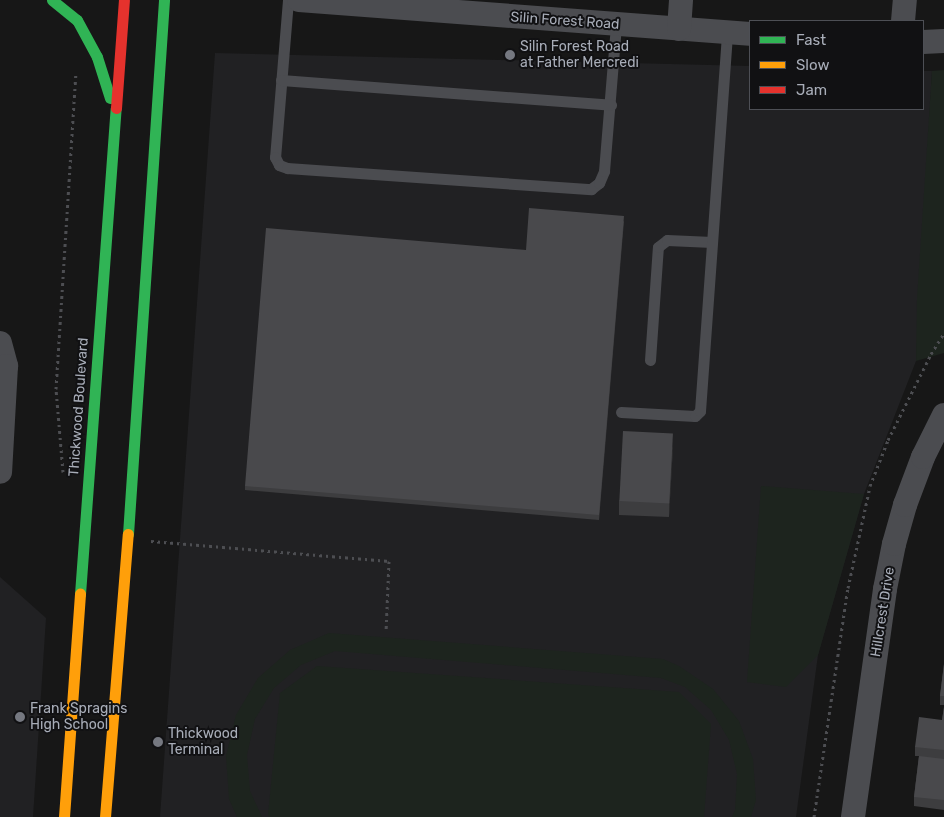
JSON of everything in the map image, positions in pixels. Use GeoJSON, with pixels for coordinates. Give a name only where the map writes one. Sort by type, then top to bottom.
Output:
{"type":"FeatureCollection","features":[{"type":"Feature","properties":{"kind":"main road"},"geometry":{"type":"LineString","coordinates":[[52,0],[77,20],[97,57],[114,117]]}},
{"type":"Feature","properties":{"kind":"main road","name":"Thickwood Boulevard"},"geometry":{"type":"LineString","coordinates":[[64,817],[124,0]]}},
{"type":"Feature","properties":{"kind":"main road"},"geometry":{"type":"LineString","coordinates":[[105,817],[128,539],[164,0]]}},
{"type":"Feature","properties":{"kind":"street","name":"Silin Forest Road"},"geometry":{"type":"LineString","coordinates":[[299,0],[451,6],[616,25],[749,34]]}},
{"type":"Feature","properties":{"kind":"street"},"geometry":{"type":"LineString","coordinates":[[679,29],[681,0]]}},
{"type":"Feature","properties":{"kind":"street"},"geometry":{"type":"LineString","coordinates":[[903,20],[904,0]]}},
{"type":"Feature","properties":{"kind":"street"},"geometry":{"type":"LineString","coordinates":[[924,42],[944,41]]}},
{"type":"Feature","properties":{"kind":"street"},"geometry":{"type":"LineString","coordinates":[[0,343],[6,366],[0,472]]}},
{"type":"Feature","properties":{"kind":"street","name":"Hillcrest Drive"},"geometry":{"type":"LineString","coordinates":[[853,817],[885,589],[894,544],[905,505],[923,457],[944,415]]}},
{"type":"Feature","properties":{"kind":"lane"},"geometry":{"type":"LineString","coordinates":[[288,0],[275,157],[279,165],[287,168],[591,189],[599,183],[604,172],[611,105],[616,25]]}},
{"type":"Feature","properties":{"kind":"lane"},"geometry":{"type":"LineString","coordinates":[[621,412],[696,416],[700,411],[727,33]]}},
{"type":"Feature","properties":{"kind":"lane"},"geometry":{"type":"LineString","coordinates":[[281,80],[611,105]]}},
{"type":"Feature","properties":{"kind":"lane"},"geometry":{"type":"LineString","coordinates":[[650,360],[658,247],[667,240],[712,242]]}},
{"type":"Feature","properties":{"kind":"path"},"geometry":{"type":"LineString","coordinates":[[64,476],[56,389],[76,72]]}},
{"type":"Feature","properties":{"kind":"path"},"geometry":{"type":"LineString","coordinates":[[814,817],[848,588],[870,486],[892,432],[944,334]]}},
{"type":"Feature","properties":{"kind":"path"},"geometry":{"type":"LineString","coordinates":[[128,539],[389,561],[386,632]]}},
{"type":"Feature","properties":{"kind":"shaded area"},"geometry":{"type":"Polygon","coordinates":[[[215,53],[749,66],[749,110],[924,110],[924,71],[932,71],[916,361],[864,494],[818,655],[796,817],[160,817],[215,53]]]}},
{"type":"Feature","properties":{"kind":"shaded area"},"geometry":{"type":"Polygon","coordinates":[[[944,70],[944,353],[916,361],[917,299],[932,71],[944,70]]]}},
{"type":"Feature","properties":{"kind":"shaded area"},"geometry":{"type":"Polygon","coordinates":[[[761,486],[864,494],[818,655],[786,687],[747,682],[761,486]]]}},
{"type":"Feature","properties":{"kind":"shaded area","name":"Frank Spragins High School"},"geometry":{"type":"Polygon","coordinates":[[[0,577],[46,618],[33,817],[0,817],[0,577]]]}},
{"type":"Feature","properties":{"kind":"shaded area"},"geometry":{"type":"Polygon","coordinates":[[[329,633],[663,659],[679,666],[713,689],[739,721],[753,759],[756,800],[751,817],[732,817],[735,810],[737,774],[729,740],[711,710],[685,687],[661,678],[335,651],[301,665],[274,688],[255,719],[247,755],[250,791],[262,817],[237,817],[229,799],[226,756],[236,715],[258,678],[290,650],[329,633]]]}},
{"type":"Feature","properties":{"kind":"shaded area"},"geometry":{"type":"Polygon","coordinates":[[[317,666],[679,692],[711,724],[704,817],[270,817],[268,815],[280,693],[317,666]]]}},
{"type":"Feature","properties":{"kind":"building"},"geometry":{"type":"Polygon","coordinates":[[[529,208],[624,216],[599,515],[245,486],[266,228],[526,250],[529,208]]]}},
{"type":"Feature","properties":{"kind":"building"},"geometry":{"type":"Polygon","coordinates":[[[623,431],[673,434],[669,504],[619,501],[623,431]]]}},
{"type":"Feature","properties":{"kind":"building"},"geometry":{"type":"Polygon","coordinates":[[[944,664],[944,696],[940,696],[944,664]]]}},
{"type":"Feature","properties":{"kind":"building"},"geometry":{"type":"Polygon","coordinates":[[[944,707],[944,750],[915,747],[919,717],[942,720],[944,707]]]}},
{"type":"Feature","properties":{"kind":"building"},"geometry":{"type":"Polygon","coordinates":[[[919,756],[944,759],[944,800],[914,797],[919,756]]]}},
{"type":"Feature","properties":{"kind":"traffic: fast"},"geometry":{"type":"LineString","coordinates":[[52,0],[77,20],[97,57],[110,98]]}},
{"type":"Feature","properties":{"kind":"traffic: fast"},"geometry":{"type":"LineString","coordinates":[[128,534],[164,0]]}},
{"type":"Feature","properties":{"kind":"traffic: fast"},"geometry":{"type":"LineString","coordinates":[[80,594],[116,108]]}},
{"type":"Feature","properties":{"kind":"traffic: slow"},"geometry":{"type":"LineString","coordinates":[[105,817],[128,534]]}},
{"type":"Feature","properties":{"kind":"traffic: slow"},"geometry":{"type":"LineString","coordinates":[[64,817],[80,594]]}},
{"type":"Feature","properties":{"kind":"traffic: jam"},"geometry":{"type":"LineString","coordinates":[[116,108],[124,0]]}},
{"type":"Feature","properties":{"kind":"place","name":"Silin Forest Road at Father Mercredi"},"geometry":{"type":"Point","coordinates":[510,55]}},
{"type":"Feature","properties":{"kind":"place","name":"Frank Spragins High School"},"geometry":{"type":"Point","coordinates":[20,717]}},
{"type":"Feature","properties":{"kind":"place","name":"Thickwood Terminal"},"geometry":{"type":"Point","coordinates":[158,742]}}]}
